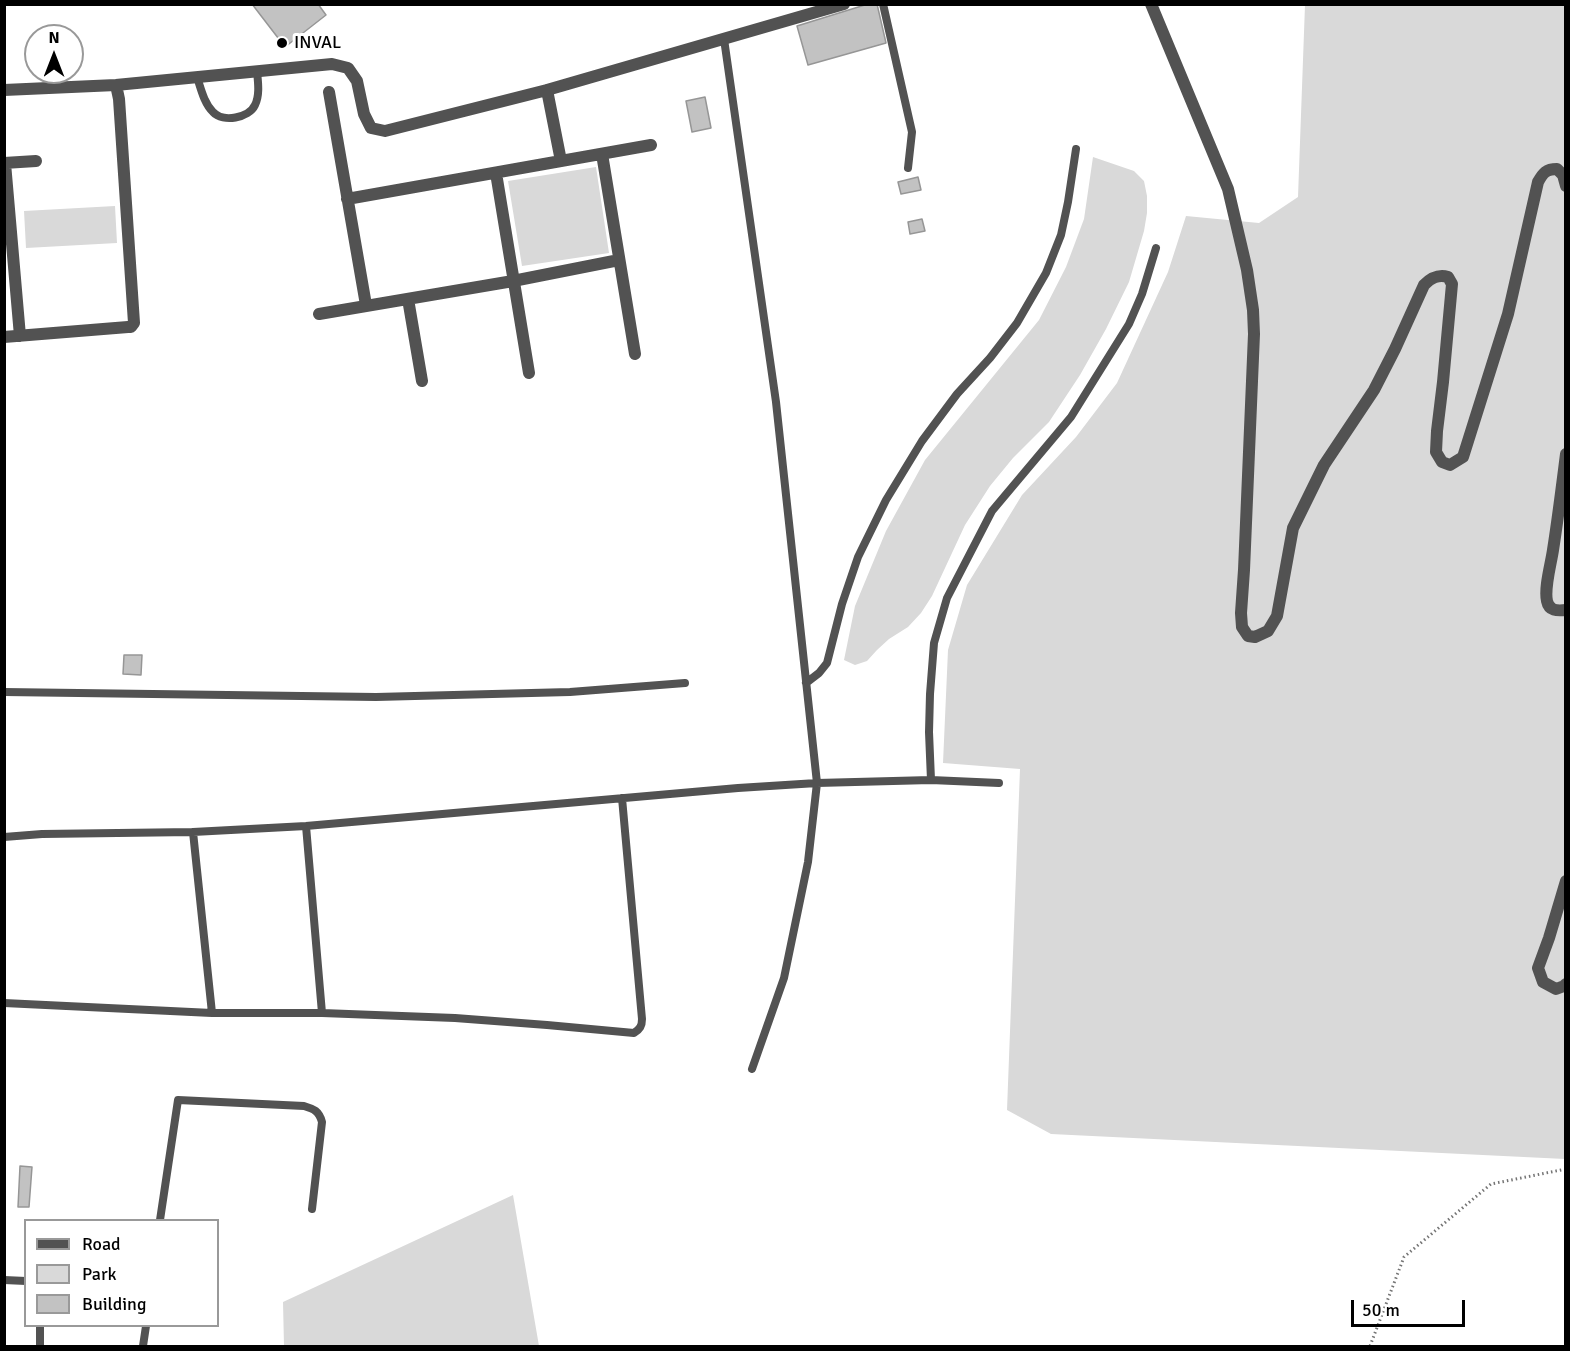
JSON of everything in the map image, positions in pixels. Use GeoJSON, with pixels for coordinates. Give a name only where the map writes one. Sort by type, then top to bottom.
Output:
{"type":"FeatureCollection","features":[{"type":"Feature","properties":{"kind":"street"},"geometry":{"type":"LineString","coordinates":[[4,90],[116,85],[332,64],[348,68],[357,81],[364,114],[371,128],[385,131],[547,90],[844,4]]}},
{"type":"Feature","properties":{"kind":"street"},"geometry":{"type":"LineString","coordinates":[[1151,4],[1228,189],[1247,270],[1254,334],[1241,613],[1242,627],[1248,636],[1255,637],[1268,631],[1277,615],[1293,528],[1324,465],[1374,390],[1424,285],[1431,278],[1442,275],[1448,277],[1452,284],[1436,452],[1442,462],[1450,465],[1463,457],[1508,314],[1538,182],[1543,173],[1557,169],[1563,175],[1566,186]]}},
{"type":"Feature","properties":{"kind":"street"},"geometry":{"type":"LineString","coordinates":[[4,337],[131,327],[134,323],[120,111],[116,85]]}},
{"type":"Feature","properties":{"kind":"street"},"geometry":{"type":"LineString","coordinates":[[547,90],[561,161]]}},
{"type":"Feature","properties":{"kind":"street"},"geometry":{"type":"LineString","coordinates":[[329,92],[366,305]]}},
{"type":"Feature","properties":{"kind":"street"},"geometry":{"type":"LineString","coordinates":[[347,199],[651,145]]}},
{"type":"Feature","properties":{"kind":"street"},"geometry":{"type":"LineString","coordinates":[[602,154],[635,354]]}},
{"type":"Feature","properties":{"kind":"street"},"geometry":{"type":"LineString","coordinates":[[20,336],[5,163],[36,162]]}},
{"type":"Feature","properties":{"kind":"street"},"geometry":{"type":"LineString","coordinates":[[496,172],[529,373]]}},
{"type":"Feature","properties":{"kind":"street"},"geometry":{"type":"LineString","coordinates":[[319,314],[513,281],[619,260]]}},
{"type":"Feature","properties":{"kind":"street"},"geometry":{"type":"LineString","coordinates":[[408,298],[422,381]]}},
{"type":"Feature","properties":{"kind":"street"},"geometry":{"type":"LineString","coordinates":[[1566,454],[1547,588],[1547,602],[1552,609],[1566,610]]}},
{"type":"Feature","properties":{"kind":"street"},"geometry":{"type":"LineString","coordinates":[[1566,881],[1538,968],[1543,982],[1556,989],[1566,984]]}},
{"type":"Feature","properties":{"kind":"lane"},"geometry":{"type":"LineString","coordinates":[[883,4],[912,132],[908,168]]}},
{"type":"Feature","properties":{"kind":"lane"},"geometry":{"type":"LineString","coordinates":[[724,39],[776,402],[817,783],[808,862],[784,978],[752,1069]]}},
{"type":"Feature","properties":{"kind":"lane"},"geometry":{"type":"LineString","coordinates":[[197,77],[212,111],[218,117],[231,118],[254,108],[257,99],[257,71]]}},
{"type":"Feature","properties":{"kind":"lane"},"geometry":{"type":"LineString","coordinates":[[806,683],[819,674],[827,663],[842,604],[858,556],[886,500],[922,441],[957,394],[990,358],[1017,323],[1046,273],[1061,235],[1076,149]]}},
{"type":"Feature","properties":{"kind":"lane"},"geometry":{"type":"LineString","coordinates":[[931,780],[929,732],[934,643],[947,598],[992,511],[1071,417],[1129,324],[1142,294],[1156,248]]}},
{"type":"Feature","properties":{"kind":"lane"},"geometry":{"type":"LineString","coordinates":[[4,692],[387,697],[570,692],[685,683]]}},
{"type":"Feature","properties":{"kind":"lane"},"geometry":{"type":"LineString","coordinates":[[4,837],[42,834],[193,832],[306,826],[817,783],[931,780],[999,783]]}},
{"type":"Feature","properties":{"kind":"lane"},"geometry":{"type":"LineString","coordinates":[[4,1003],[212,1013],[322,1013],[466,1019],[634,1033],[640,1029],[642,1019],[622,798]]}},
{"type":"Feature","properties":{"kind":"lane"},"geometry":{"type":"LineString","coordinates":[[306,826],[322,1013]]}},
{"type":"Feature","properties":{"kind":"lane"},"geometry":{"type":"LineString","coordinates":[[193,832],[212,1013]]}},
{"type":"Feature","properties":{"kind":"lane"},"geometry":{"type":"LineString","coordinates":[[160,1219],[178,1100],[314,1108],[320,1114],[322,1122],[312,1209]]}},
{"type":"Feature","properties":{"kind":"lane"},"geometry":{"type":"LineString","coordinates":[[4,1280],[24,1281]]}},
{"type":"Feature","properties":{"kind":"lane"},"geometry":{"type":"LineString","coordinates":[[40,1327],[40,1347]]}},
{"type":"Feature","properties":{"kind":"lane"},"geometry":{"type":"LineString","coordinates":[[143,1347],[146,1327]]}},
{"type":"Feature","properties":{"kind":"path"},"geometry":{"type":"LineString","coordinates":[[1370,1347],[1404,1257],[1491,1184],[1566,1169]]}},
{"type":"Feature","properties":{"kind":"green space"},"geometry":{"type":"Polygon","coordinates":[[[1305,5],[1565,5],[1565,1159],[1051,1134],[1007,1110],[1020,769],[943,763],[948,650],[967,585],[1022,495],[1076,437],[1117,383],[1168,272],[1186,216],[1259,223],[1298,197],[1305,5]]]}},
{"type":"Feature","properties":{"kind":"green space"},"geometry":{"type":"Polygon","coordinates":[[[1093,157],[1134,171],[1144,181],[1147,196],[1144,231],[1129,282],[1106,329],[1080,375],[1049,422],[1013,458],[990,486],[965,525],[932,596],[921,613],[908,627],[889,639],[867,661],[855,665],[844,660],[855,606],[886,531],[925,460],[1039,320],[1066,267],[1084,219],[1093,157]]]}},
{"type":"Feature","properties":{"kind":"green space"},"geometry":{"type":"Polygon","coordinates":[[[596,167],[609,253],[522,266],[508,181],[596,167]]]}},
{"type":"Feature","properties":{"kind":"green space"},"geometry":{"type":"Polygon","coordinates":[[[115,206],[117,243],[26,248],[24,211],[115,206]]]}},
{"type":"Feature","properties":{"kind":"green space"},"geometry":{"type":"Polygon","coordinates":[[[513,1195],[539,1346],[284,1346],[283,1302],[513,1195]]]}},
{"type":"Feature","properties":{"kind":"building"},"geometry":{"type":"Polygon","coordinates":[[[252,4],[318,4],[326,15],[285,47],[252,4]]]}},
{"type":"Feature","properties":{"kind":"building"},"geometry":{"type":"Polygon","coordinates":[[[868,4],[877,4],[886,43],[808,65],[797,26],[868,4]]]}},
{"type":"Feature","properties":{"kind":"building"},"geometry":{"type":"Polygon","coordinates":[[[705,97],[711,128],[692,132],[686,101],[705,97]]]}},
{"type":"Feature","properties":{"kind":"building"},"geometry":{"type":"Polygon","coordinates":[[[918,177],[921,190],[901,194],[898,182],[918,177]]]}},
{"type":"Feature","properties":{"kind":"building"},"geometry":{"type":"Polygon","coordinates":[[[922,219],[925,231],[910,234],[908,222],[922,219]]]}},
{"type":"Feature","properties":{"kind":"building"},"geometry":{"type":"Polygon","coordinates":[[[124,655],[142,655],[141,675],[123,674],[124,655]]]}},
{"type":"Feature","properties":{"kind":"building"},"geometry":{"type":"Polygon","coordinates":[[[20,1166],[32,1167],[29,1207],[18,1207],[20,1166]]]}},
{"type":"Feature","properties":{"kind":"place","name":"INVAL"},"geometry":{"type":"Point","coordinates":[282,43]}}]}
